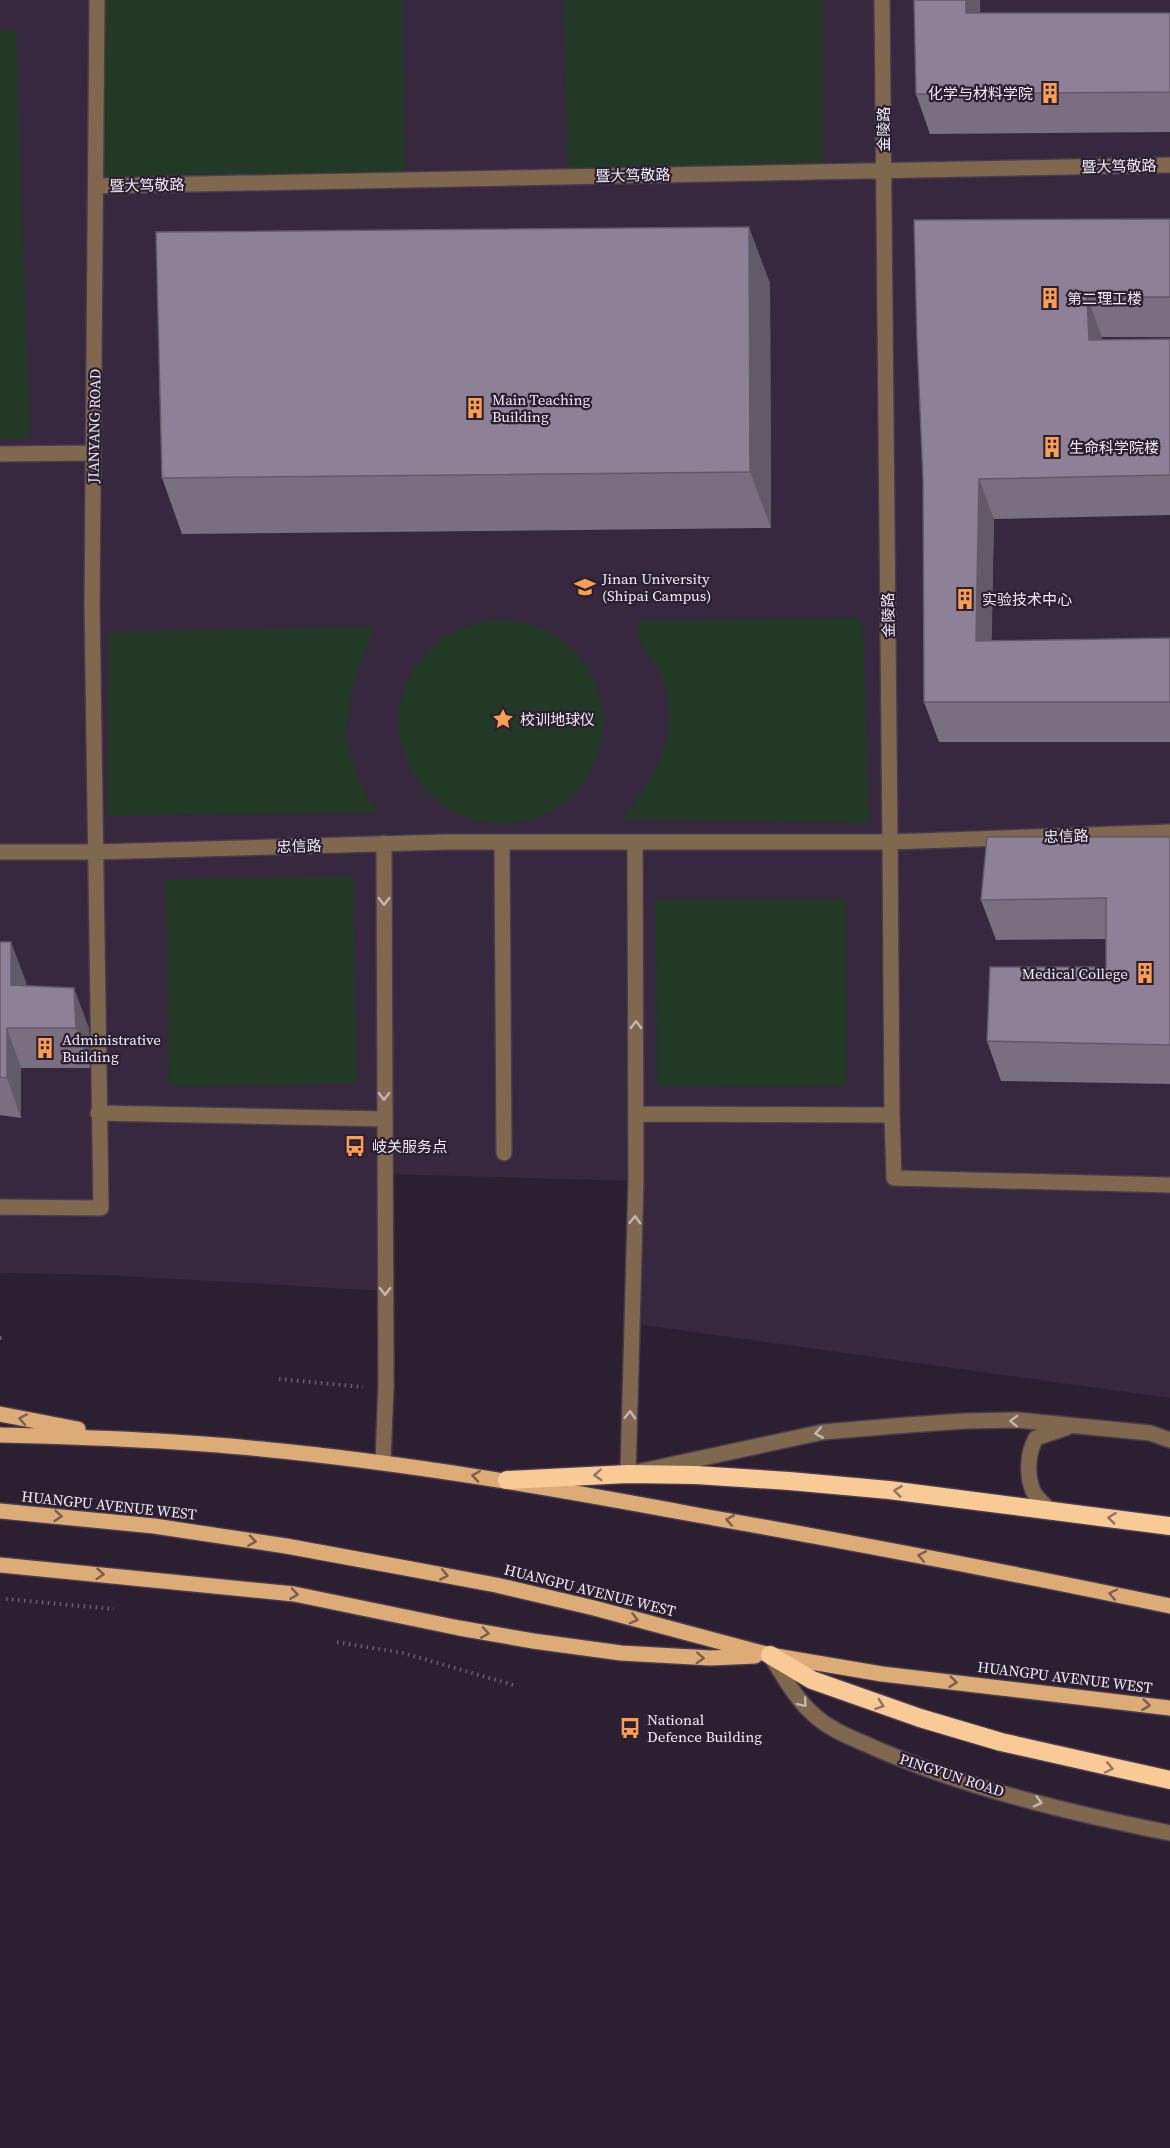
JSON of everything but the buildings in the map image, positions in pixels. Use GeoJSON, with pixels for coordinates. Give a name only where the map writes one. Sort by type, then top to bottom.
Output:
{"type":"FeatureCollection","features":[{"type":"Feature","properties":{"kind":"highway"},"geometry":{"type":"LineString","coordinates":[[507,1480],[628,1474],[706,1476],[889,1490],[1170,1526]]}},
{"type":"Feature","properties":{"kind":"highway"},"geometry":{"type":"LineString","coordinates":[[770,1655],[812,1680],[920,1718],[1001,1742],[1170,1780]]}},
{"type":"Feature","properties":{"kind":"main road"},"geometry":{"type":"LineString","coordinates":[[0,1414],[122,1438]]}},
{"type":"Feature","properties":{"kind":"main road"},"geometry":{"type":"LineString","coordinates":[[0,1435],[122,1438],[259,1448],[383,1462],[507,1480],[1029,1576],[1170,1606]]}},
{"type":"Feature","properties":{"kind":"main road","name":"HUANGPU AVENUE WEST"},"geometry":{"type":"LineString","coordinates":[[0,1511],[154,1526],[286,1546],[411,1569],[496,1585],[594,1608],[770,1655],[882,1674],[1170,1708]]}},
{"type":"Feature","properties":{"kind":"main road"},"geometry":{"type":"LineString","coordinates":[[0,1565],[294,1594],[459,1628],[621,1653],[711,1658],[770,1655]]}},
{"type":"Feature","properties":{"kind":"street","name":"JIANYANG ROAD"},"geometry":{"type":"LineString","coordinates":[[0,1207],[101,1208],[92,605],[97,0]]}},
{"type":"Feature","properties":{"kind":"street","name":"金陵路"},"geometry":{"type":"LineString","coordinates":[[882,0],[894,1178],[1170,1185]]}},
{"type":"Feature","properties":{"kind":"street","name":"暨大笃敬路"},"geometry":{"type":"LineString","coordinates":[[96,186],[1170,165]]}},
{"type":"Feature","properties":{"kind":"street"},"geometry":{"type":"LineString","coordinates":[[0,454],[93,453]]}},
{"type":"Feature","properties":{"kind":"street","name":"忠信路"},"geometry":{"type":"LineString","coordinates":[[890,842],[1170,832]]}},
{"type":"Feature","properties":{"kind":"street","name":"忠信路"},"geometry":{"type":"LineString","coordinates":[[0,852],[95,852],[384,843],[502,842]]}},
{"type":"Feature","properties":{"kind":"street"},"geometry":{"type":"LineString","coordinates":[[504,1153],[502,842],[890,842]]}},
{"type":"Feature","properties":{"kind":"street"},"geometry":{"type":"LineString","coordinates":[[635,842],[636,1181],[628,1474],[823,1432],[966,1421],[1017,1420],[1150,1433],[1170,1440]]}},
{"type":"Feature","properties":{"kind":"street"},"geometry":{"type":"LineString","coordinates":[[383,1462],[386,1385],[384,843]]}},
{"type":"Feature","properties":{"kind":"street"},"geometry":{"type":"LineString","coordinates":[[98,1113],[384,1119]]}},
{"type":"Feature","properties":{"kind":"street"},"geometry":{"type":"LineString","coordinates":[[636,1114],[892,1115]]}},
{"type":"Feature","properties":{"kind":"street"},"geometry":{"type":"LineString","coordinates":[[1049,1510],[1034,1491],[1029,1468],[1029,1449],[1036,1438],[1072,1426]]}},
{"type":"Feature","properties":{"kind":"street","name":"PINGYUN ROAD"},"geometry":{"type":"LineString","coordinates":[[770,1655],[795,1693],[813,1714],[837,1731],[922,1767],[994,1790],[1115,1822],[1170,1833]]}},
{"type":"Feature","properties":{"kind":"path"},"geometry":{"type":"LineString","coordinates":[[279,1379],[363,1388]]}},
{"type":"Feature","properties":{"kind":"path"},"geometry":{"type":"LineString","coordinates":[[6,1599],[114,1609]]}},
{"type":"Feature","properties":{"kind":"path"},"geometry":{"type":"LineString","coordinates":[[337,1642],[403,1653],[517,1686]]}},
{"type":"Feature","properties":{"kind":"shaded area","name":"Jinan University (Shipai Campus)"},"geometry":{"type":"Polygon","coordinates":[[[0,0],[1170,0],[1170,1398],[636,1324],[636,1181],[384,1174],[386,1291],[104,1275],[0,1273],[0,0]]]}},
{"type":"Feature","properties":{"kind":"green space"},"geometry":{"type":"Polygon","coordinates":[[[97,0],[403,0],[405,180],[96,186],[97,0]]]}},
{"type":"Feature","properties":{"kind":"green space"},"geometry":{"type":"Polygon","coordinates":[[[564,0],[823,0],[823,172],[568,177],[564,0]]]}},
{"type":"Feature","properties":{"kind":"green space"},"geometry":{"type":"Polygon","coordinates":[[[0,30],[16,30],[30,439],[0,439],[0,30]]]}},
{"type":"Feature","properties":{"kind":"green space"},"geometry":{"type":"Polygon","coordinates":[[[863,618],[869,823],[621,820],[654,771],[667,737],[669,718],[662,679],[643,647],[637,620],[863,618]]]}},
{"type":"Feature","properties":{"kind":"green space"},"geometry":{"type":"Polygon","coordinates":[[[501,620],[521,622],[549,632],[566,643],[580,657],[595,683],[601,702],[603,722],[601,742],[591,770],[580,787],[566,801],[540,816],[521,822],[501,824],[481,822],[453,812],[436,801],[422,787],[407,761],[401,742],[399,722],[401,702],[411,674],[422,657],[436,643],[462,628],[481,622],[501,620]]]}},
{"type":"Feature","properties":{"kind":"green space"},"geometry":{"type":"Polygon","coordinates":[[[374,627],[355,677],[345,735],[358,777],[378,813],[107,816],[109,632],[374,627]]]}},
{"type":"Feature","properties":{"kind":"green space"},"geometry":{"type":"Polygon","coordinates":[[[353,876],[357,1083],[169,1087],[166,880],[353,876]]]}},
{"type":"Feature","properties":{"kind":"green space"},"geometry":{"type":"Polygon","coordinates":[[[846,899],[847,1086],[657,1087],[656,900],[846,899]]]}},
{"type":"Feature","properties":{"kind":"place","name":"化学与材料学院"},"geometry":{"type":"Point","coordinates":[1050,93]}},
{"type":"Feature","properties":{"kind":"place","name":"第二理工楼"},"geometry":{"type":"Point","coordinates":[1050,298]}},
{"type":"Feature","properties":{"kind":"place","name":"Main Teaching Building"},"geometry":{"type":"Point","coordinates":[475,408]}},
{"type":"Feature","properties":{"kind":"place","name":"生命科学院楼"},"geometry":{"type":"Point","coordinates":[1052,447]}},
{"type":"Feature","properties":{"kind":"place","name":"Jinan University (Shipai Campus)"},"geometry":{"type":"Point","coordinates":[585,587]}},
{"type":"Feature","properties":{"kind":"place","name":"实验技术中心"},"geometry":{"type":"Point","coordinates":[965,599]}},
{"type":"Feature","properties":{"kind":"place","name":"校训地球仪"},"geometry":{"type":"Point","coordinates":[503,719]}},
{"type":"Feature","properties":{"kind":"place","name":"Medical College"},"geometry":{"type":"Point","coordinates":[1145,973]}},
{"type":"Feature","properties":{"kind":"place","name":"Administrative Building"},"geometry":{"type":"Point","coordinates":[45,1048]}},
{"type":"Feature","properties":{"kind":"place","name":"岐关服务点"},"geometry":{"type":"Point","coordinates":[355,1146]}},
{"type":"Feature","properties":{"kind":"place","name":"National Defence Building"},"geometry":{"type":"Point","coordinates":[630,1728]}}]}
